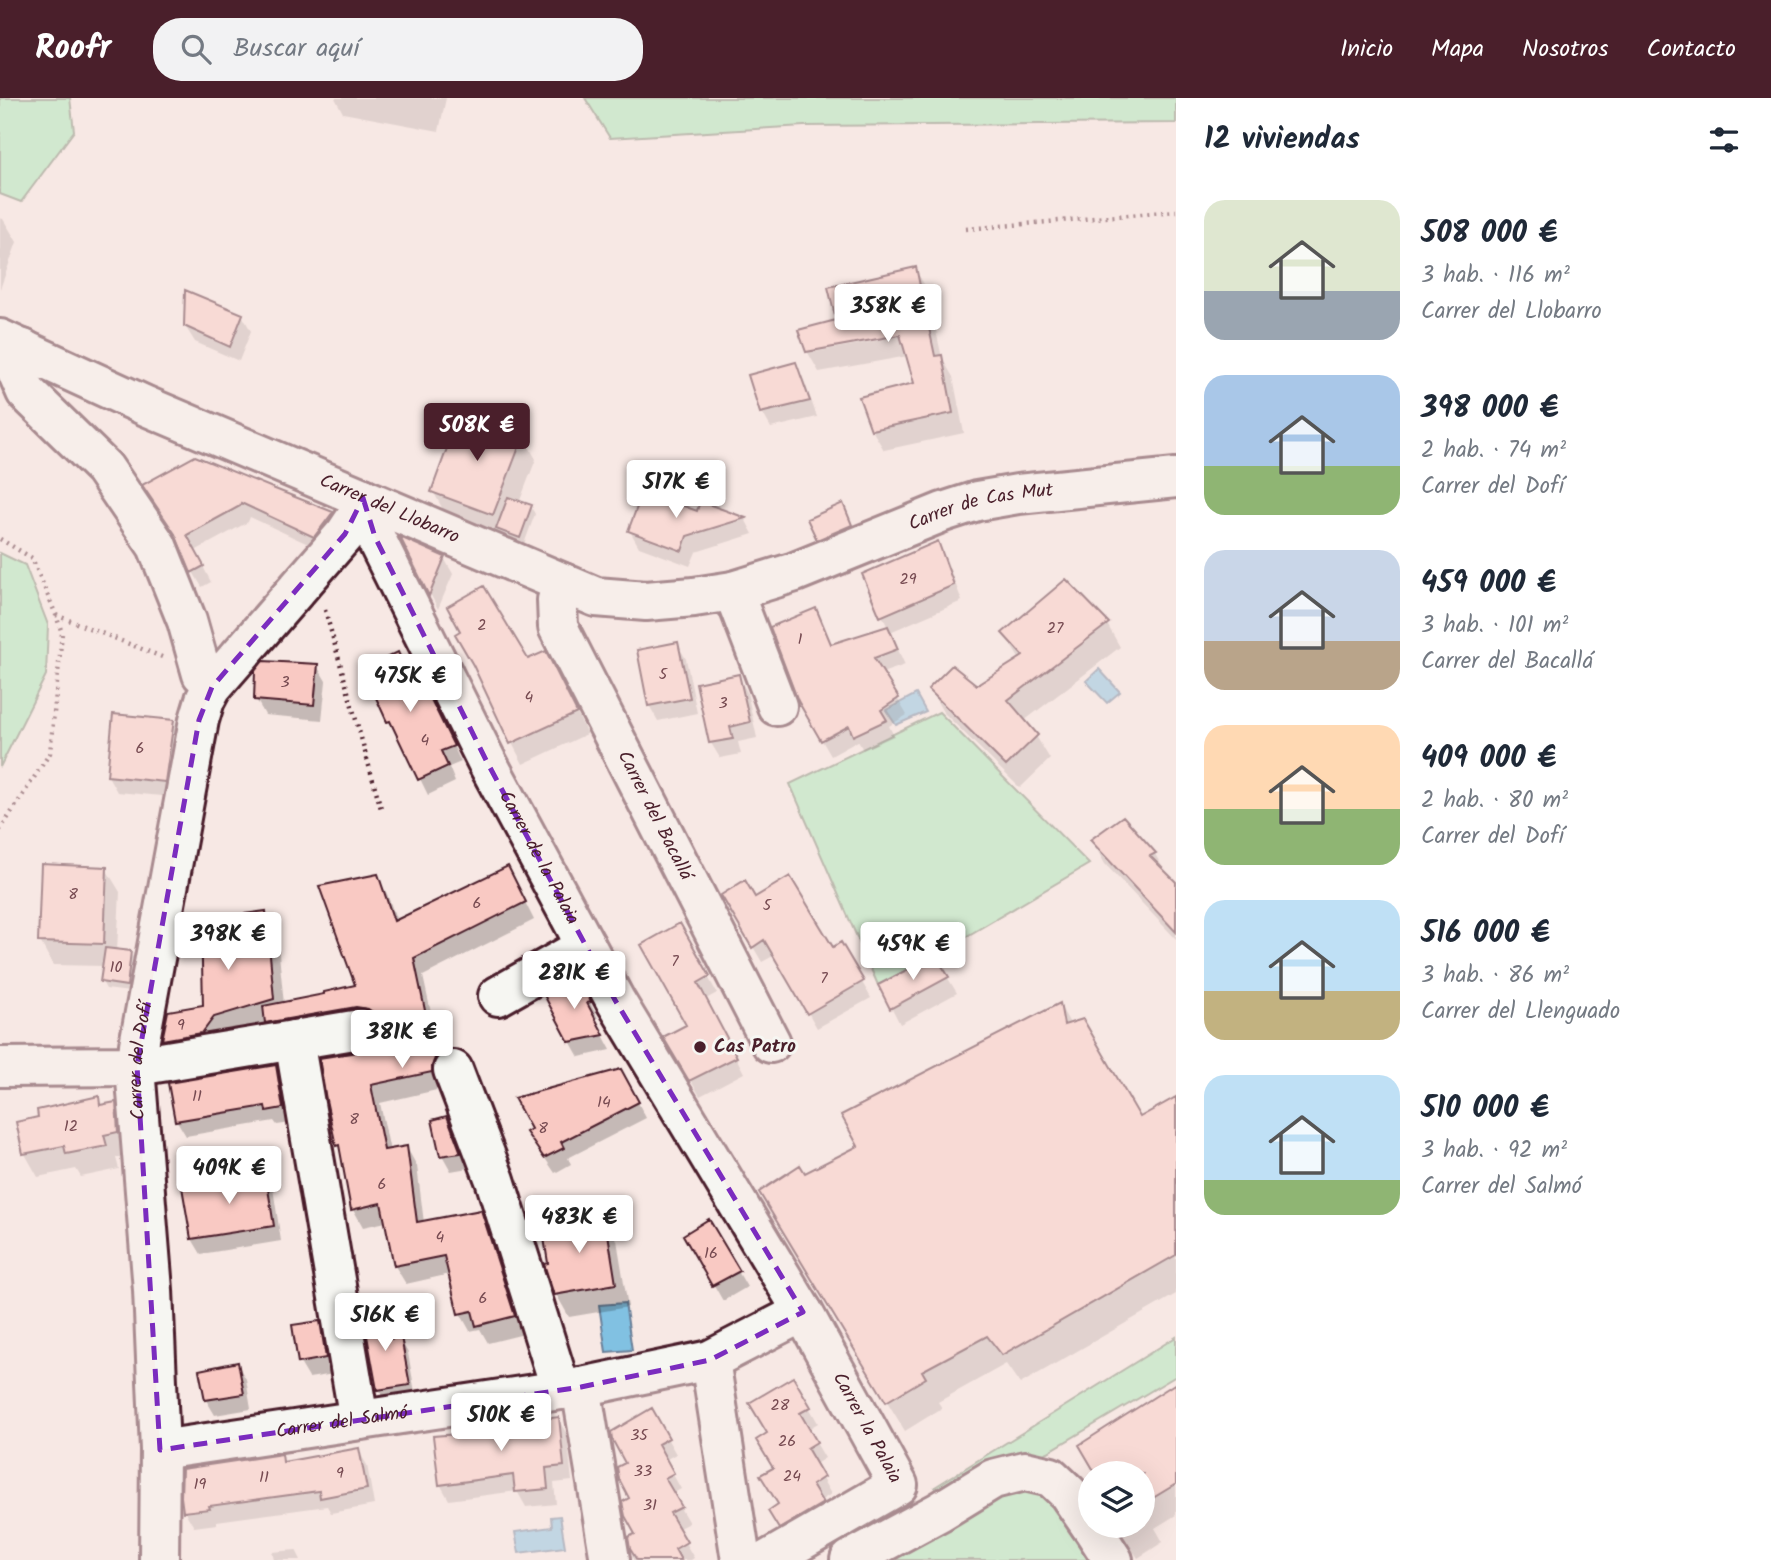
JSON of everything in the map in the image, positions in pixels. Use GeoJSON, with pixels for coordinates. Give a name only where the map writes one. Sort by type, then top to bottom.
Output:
{"type":"FeatureCollection","features":[{"type":"Feature","properties":{"kind":"street","name":"Carrer del Llobarro"},"geometry":{"type":"LineString","coordinates":[[11,344],[146,406],[596,597],[646,601],[694,597],[733,591],[795,572]]}},
{"type":"Feature","properties":{"kind":"street"},"geometry":{"type":"LineString","coordinates":[[11,344],[16,369],[26,392],[104,468],[157,546],[187,621],[202,674]]}},
{"type":"Feature","properties":{"kind":"street","name":"Carrer de Cas Mut"},"geometry":{"type":"LineString","coordinates":[[795,572],[943,512],[977,501],[1018,494],[1156,489]]}},
{"type":"Feature","properties":{"kind":"street","name":"Carrer del Dofí"},"geometry":{"type":"LineString","coordinates":[[159,1560],[160,1450],[153,1290],[136,1080],[139,1045],[199,720],[212,687],[345,534],[358,516],[363,498]]}},
{"type":"Feature","properties":{"kind":"street","name":"Carrer de la Palaia"},"geometry":{"type":"LineString","coordinates":[[363,498],[375,537],[487,762],[586,946],[642,1045],[803,1312]]}},
{"type":"Feature","properties":{"kind":"street","name":"Carrer del Bacallá"},"geometry":{"type":"LineString","coordinates":[[563,583],[557,600],[558,627],[771,1043]]}},
{"type":"Feature","properties":{"kind":"street"},"geometry":{"type":"LineString","coordinates":[[733,591],[777,706]]}},
{"type":"Feature","properties":{"kind":"street"},"geometry":{"type":"LineString","coordinates":[[498,996],[586,946]]}},
{"type":"Feature","properties":{"kind":"street"},"geometry":{"type":"LineString","coordinates":[[0,1067],[137,1066],[360,1029]]}},
{"type":"Feature","properties":{"kind":"street"},"geometry":{"type":"LineString","coordinates":[[294,1040],[359,1420]]}},
{"type":"Feature","properties":{"kind":"street"},"geometry":{"type":"LineString","coordinates":[[453,1070],[571,1388],[610,1560]]}},
{"type":"Feature","properties":{"kind":"street","name":"Carrer del Salmó"},"geometry":{"type":"LineString","coordinates":[[160,1450],[571,1388],[710,1360],[803,1312]]}},
{"type":"Feature","properties":{"kind":"street","name":"Carrer la Palaia"},"geometry":{"type":"LineString","coordinates":[[768,1560],[830,1545],[898,1485],[803,1312]]}},
{"type":"Feature","properties":{"kind":"street"},"geometry":{"type":"LineString","coordinates":[[710,1360],[741,1560]]}},
{"type":"Feature","properties":{"kind":"street"},"geometry":{"type":"LineString","coordinates":[[850,1560],[939,1512],[992,1479],[1025,1471],[1051,1477],[1078,1507]]}},
{"type":"Feature","properties":{"kind":"street"},"geometry":{"type":"LineString","coordinates":[[1099,1538],[1113,1560]]}},
{"type":"Feature","properties":{"kind":"path"},"geometry":{"type":"LineString","coordinates":[[966,229],[1176,211]]}},
{"type":"Feature","properties":{"kind":"path"},"geometry":{"type":"LineString","coordinates":[[0,539],[32,558],[62,633],[50,753],[0,830]]}},
{"type":"Feature","properties":{"kind":"path"},"geometry":{"type":"LineString","coordinates":[[314,569],[382,812]]}},
{"type":"Feature","properties":{"kind":"path"},"geometry":{"type":"LineString","coordinates":[[57,615],[202,674]]}},
{"type":"Feature","properties":{"kind":"highlighted area"},"geometry":{"type":"Polygon","coordinates":[[[363,498],[375,537],[487,762],[615,1000],[803,1312],[710,1360],[581,1387],[160,1450],[137,1066],[199,720],[212,687],[345,534],[363,498]]]}},
{"type":"Feature","properties":{"kind":"green space"},"geometry":{"type":"Polygon","coordinates":[[[0,98],[70,98],[74,131],[21,202],[0,194],[0,98]]]}},
{"type":"Feature","properties":{"kind":"green space"},"geometry":{"type":"Polygon","coordinates":[[[585,98],[1176,98],[1176,123],[804,126],[610,138],[585,98]]]}},
{"type":"Feature","properties":{"kind":"green space"},"geometry":{"type":"Polygon","coordinates":[[[0,553],[25,565],[48,625],[46,675],[0,767],[0,553]]]}},
{"type":"Feature","properties":{"kind":"green space"},"geometry":{"type":"Polygon","coordinates":[[[939,712],[1089,864],[935,955],[878,985],[790,784],[939,712]]]}},
{"type":"Feature","properties":{"kind":"green space"},"geometry":{"type":"Polygon","coordinates":[[[1176,1337],[1176,1376],[1048,1452],[945,1500],[935,1487],[1176,1337]]]}},
{"type":"Feature","properties":{"kind":"green space"},"geometry":{"type":"Polygon","coordinates":[[[1017,1482],[1052,1489],[1093,1560],[872,1560],[1017,1482]]]}},
{"type":"Feature","properties":{"kind":"water"},"geometry":{"type":"Polygon","coordinates":[[[1099,669],[1120,692],[1107,703],[1086,681],[1099,669]]]}},
{"type":"Feature","properties":{"kind":"water"},"geometry":{"type":"Polygon","coordinates":[[[916,694],[926,712],[896,725],[886,710],[916,694]]]}},
{"type":"Feature","properties":{"kind":"water"},"geometry":{"type":"Polygon","coordinates":[[[625,1303],[632,1350],[606,1352],[599,1305],[625,1303]]]}},
{"type":"Feature","properties":{"kind":"water"},"geometry":{"type":"Polygon","coordinates":[[[560,1516],[565,1547],[519,1553],[515,1532],[552,1527],[551,1517],[560,1516]]]}},
{"type":"Feature","properties":{"kind":"building"},"geometry":{"type":"Polygon","coordinates":[[[916,267],[935,356],[942,355],[953,413],[871,430],[859,397],[914,383],[900,335],[806,352],[798,330],[836,320],[828,287],[916,267]]]}},
{"type":"Feature","properties":{"kind":"building"},"geometry":{"type":"Polygon","coordinates":[[[185,290],[243,314],[230,347],[184,326],[185,290]]]}},
{"type":"Feature","properties":{"kind":"building"},"geometry":{"type":"Polygon","coordinates":[[[796,362],[810,401],[760,413],[748,375],[796,362]]]}},
{"type":"Feature","properties":{"kind":"building"},"geometry":{"type":"Polygon","coordinates":[[[461,410],[524,434],[493,515],[431,492],[461,410]]]}},
{"type":"Feature","properties":{"kind":"building"},"geometry":{"type":"Polygon","coordinates":[[[195,456],[333,512],[314,537],[241,503],[187,535],[204,566],[191,573],[175,534],[142,485],[195,456]]]}},
{"type":"Feature","properties":{"kind":"building"},"geometry":{"type":"Polygon","coordinates":[[[643,491],[697,511],[700,501],[746,518],[687,536],[682,551],[628,531],[643,491]]]}},
{"type":"Feature","properties":{"kind":"building"},"geometry":{"type":"Polygon","coordinates":[[[508,497],[532,505],[520,538],[496,529],[508,497]]]}},
{"type":"Feature","properties":{"kind":"building"},"geometry":{"type":"Polygon","coordinates":[[[843,503],[852,525],[817,540],[807,519],[843,503]]]}},
{"type":"Feature","properties":{"kind":"building"},"geometry":{"type":"Polygon","coordinates":[[[400,537],[445,557],[429,596],[400,537]]]}},
{"type":"Feature","properties":{"kind":"building"},"geometry":{"type":"Polygon","coordinates":[[[938,541],[954,585],[880,617],[862,574],[938,541]]]}},
{"type":"Feature","properties":{"kind":"building"},"geometry":{"type":"Polygon","coordinates":[[[1066,579],[1109,623],[1008,700],[1038,735],[1006,766],[928,689],[952,665],[977,685],[1023,656],[1002,633],[1066,579]]]}},
{"type":"Feature","properties":{"kind":"building"},"geometry":{"type":"Polygon","coordinates":[[[484,586],[528,659],[546,651],[577,713],[510,744],[473,665],[455,634],[460,631],[447,607],[484,586]]]}},
{"type":"Feature","properties":{"kind":"building"},"geometry":{"type":"Polygon","coordinates":[[[816,608],[831,644],[888,626],[898,649],[874,658],[899,698],[881,710],[887,720],[853,736],[849,726],[821,741],[798,701],[770,627],[816,608]]]}},
{"type":"Feature","properties":{"kind":"building"},"geometry":{"type":"Polygon","coordinates":[[[678,642],[690,698],[648,706],[637,650],[678,642]]]}},
{"type":"Feature","properties":{"kind":"building"},"geometry":{"type":"Polygon","coordinates":[[[398,652],[404,665],[412,661],[454,746],[441,751],[448,766],[418,780],[363,669],[398,652]]]}},
{"type":"Feature","properties":{"kind":"building"},"geometry":{"type":"Polygon","coordinates":[[[263,661],[318,664],[314,705],[254,700],[255,671],[263,661]]]}},
{"type":"Feature","properties":{"kind":"building"},"geometry":{"type":"Polygon","coordinates":[[[739,674],[750,722],[730,727],[733,739],[709,743],[696,683],[739,674]]]}},
{"type":"Feature","properties":{"kind":"building"},"geometry":{"type":"Polygon","coordinates":[[[113,714],[174,720],[165,782],[107,776],[113,714]]]}},
{"type":"Feature","properties":{"kind":"building"},"geometry":{"type":"Polygon","coordinates":[[[1123,816],[1156,853],[1150,856],[1176,882],[1176,932],[1090,840],[1123,816]]]}},
{"type":"Feature","properties":{"kind":"building"},"geometry":{"type":"Polygon","coordinates":[[[41,864],[107,867],[104,944],[38,942],[41,864]]]}},
{"type":"Feature","properties":{"kind":"building"},"geometry":{"type":"Polygon","coordinates":[[[508,866],[526,902],[414,958],[435,1058],[432,1072],[371,1085],[384,1150],[407,1146],[417,1222],[481,1210],[515,1316],[476,1326],[472,1311],[458,1314],[444,1256],[394,1266],[381,1203],[351,1210],[319,1058],[364,1051],[373,1046],[381,1036],[382,1026],[377,1016],[368,1009],[356,1007],[265,1023],[263,1006],[355,985],[319,886],[378,874],[394,921],[508,866]]]}},
{"type":"Feature","properties":{"kind":"building"},"geometry":{"type":"Polygon","coordinates":[[[790,876],[833,947],[841,942],[864,981],[807,1014],[764,940],[752,948],[721,895],[745,880],[755,897],[790,876]]]}},
{"type":"Feature","properties":{"kind":"building"},"geometry":{"type":"Polygon","coordinates":[[[266,911],[274,999],[214,1017],[202,1033],[162,1040],[168,1011],[203,1005],[201,920],[266,911]]]}},
{"type":"Feature","properties":{"kind":"building"},"geometry":{"type":"Polygon","coordinates":[[[680,923],[710,976],[698,983],[737,1057],[689,1081],[663,1037],[686,1025],[641,945],[680,923]]]}},
{"type":"Feature","properties":{"kind":"building"},"geometry":{"type":"Polygon","coordinates":[[[105,948],[131,951],[127,986],[100,982],[105,948]]]}},
{"type":"Feature","properties":{"kind":"building"},"geometry":{"type":"Polygon","coordinates":[[[935,955],[949,977],[890,1009],[878,985],[935,955]]]}},
{"type":"Feature","properties":{"kind":"building"},"geometry":{"type":"Polygon","coordinates":[[[577,976],[591,1002],[587,1003],[604,1035],[569,1042],[544,995],[577,976]]]}},
{"type":"Feature","properties":{"kind":"building"},"geometry":{"type":"Polygon","coordinates":[[[1060,1003],[1064,1025],[1083,1019],[1140,1117],[1176,1097],[1176,1255],[1002,1355],[987,1336],[922,1371],[926,1378],[886,1402],[759,1192],[800,1165],[805,1173],[858,1146],[841,1115],[1060,1003]]]}},
{"type":"Feature","properties":{"kind":"building"},"geometry":{"type":"Polygon","coordinates":[[[276,1065],[283,1108],[266,1111],[265,1106],[175,1121],[168,1083],[276,1065]]]}},
{"type":"Feature","properties":{"kind":"building"},"geometry":{"type":"Polygon","coordinates":[[[621,1069],[639,1102],[561,1142],[564,1148],[544,1158],[526,1132],[531,1129],[514,1098],[621,1069]]]}},
{"type":"Feature","properties":{"kind":"building"},"geometry":{"type":"Polygon","coordinates":[[[99,1096],[100,1105],[116,1102],[118,1132],[104,1135],[107,1146],[66,1154],[64,1146],[23,1154],[16,1122],[38,1117],[37,1110],[99,1096]]]}},
{"type":"Feature","properties":{"kind":"building"},"geometry":{"type":"Polygon","coordinates":[[[447,1116],[461,1153],[440,1156],[432,1120],[447,1116]]]}},
{"type":"Feature","properties":{"kind":"building"},"geometry":{"type":"Polygon","coordinates":[[[265,1170],[274,1226],[191,1239],[182,1187],[239,1178],[238,1174],[265,1170]]]}},
{"type":"Feature","properties":{"kind":"building"},"geometry":{"type":"Polygon","coordinates":[[[605,1215],[616,1284],[554,1295],[544,1264],[548,1263],[542,1225],[605,1215]]]}},
{"type":"Feature","properties":{"kind":"building"},"geometry":{"type":"Polygon","coordinates":[[[709,1219],[740,1271],[712,1286],[683,1235],[709,1219]]]}},
{"type":"Feature","properties":{"kind":"building"},"geometry":{"type":"Polygon","coordinates":[[[384,1310],[388,1339],[401,1337],[410,1385],[377,1390],[363,1314],[384,1310]]]}},
{"type":"Feature","properties":{"kind":"building"},"geometry":{"type":"Polygon","coordinates":[[[320,1321],[326,1358],[298,1363],[292,1325],[320,1321]]]}},
{"type":"Feature","properties":{"kind":"building"},"geometry":{"type":"Polygon","coordinates":[[[238,1362],[244,1394],[205,1400],[199,1370],[238,1362]]]}},
{"type":"Feature","properties":{"kind":"building"},"geometry":{"type":"Polygon","coordinates":[[[793,1377],[811,1407],[800,1413],[817,1442],[807,1448],[824,1477],[812,1485],[823,1503],[779,1529],[768,1511],[778,1504],[760,1475],[773,1468],[756,1440],[767,1433],[749,1403],[793,1377]]]}},
{"type":"Feature","properties":{"kind":"building"},"geometry":{"type":"Polygon","coordinates":[[[1176,1383],[1176,1484],[1155,1497],[1155,1461],[1088,1461],[1079,1445],[1176,1383]]]}},
{"type":"Feature","properties":{"kind":"building"},"geometry":{"type":"Polygon","coordinates":[[[652,1408],[669,1438],[658,1444],[674,1473],[665,1478],[682,1507],[670,1513],[687,1542],[675,1549],[681,1560],[637,1560],[630,1549],[628,1537],[635,1534],[625,1516],[622,1502],[629,1498],[619,1479],[617,1467],[625,1463],[611,1432],[652,1408]]]}},
{"type":"Feature","properties":{"kind":"building"},"geometry":{"type":"Polygon","coordinates":[[[559,1417],[564,1466],[546,1468],[548,1489],[515,1492],[513,1475],[439,1485],[433,1436],[458,1434],[457,1429],[559,1417]]]}},
{"type":"Feature","properties":{"kind":"building"},"geometry":{"type":"Polygon","coordinates":[[[359,1448],[367,1489],[320,1498],[319,1491],[183,1512],[182,1469],[282,1454],[283,1462],[359,1448]]]}},
{"type":"Feature","properties":{"kind":"place","name":"Cas Patro"},"geometry":{"type":"Point","coordinates":[700,1047]}}]}
